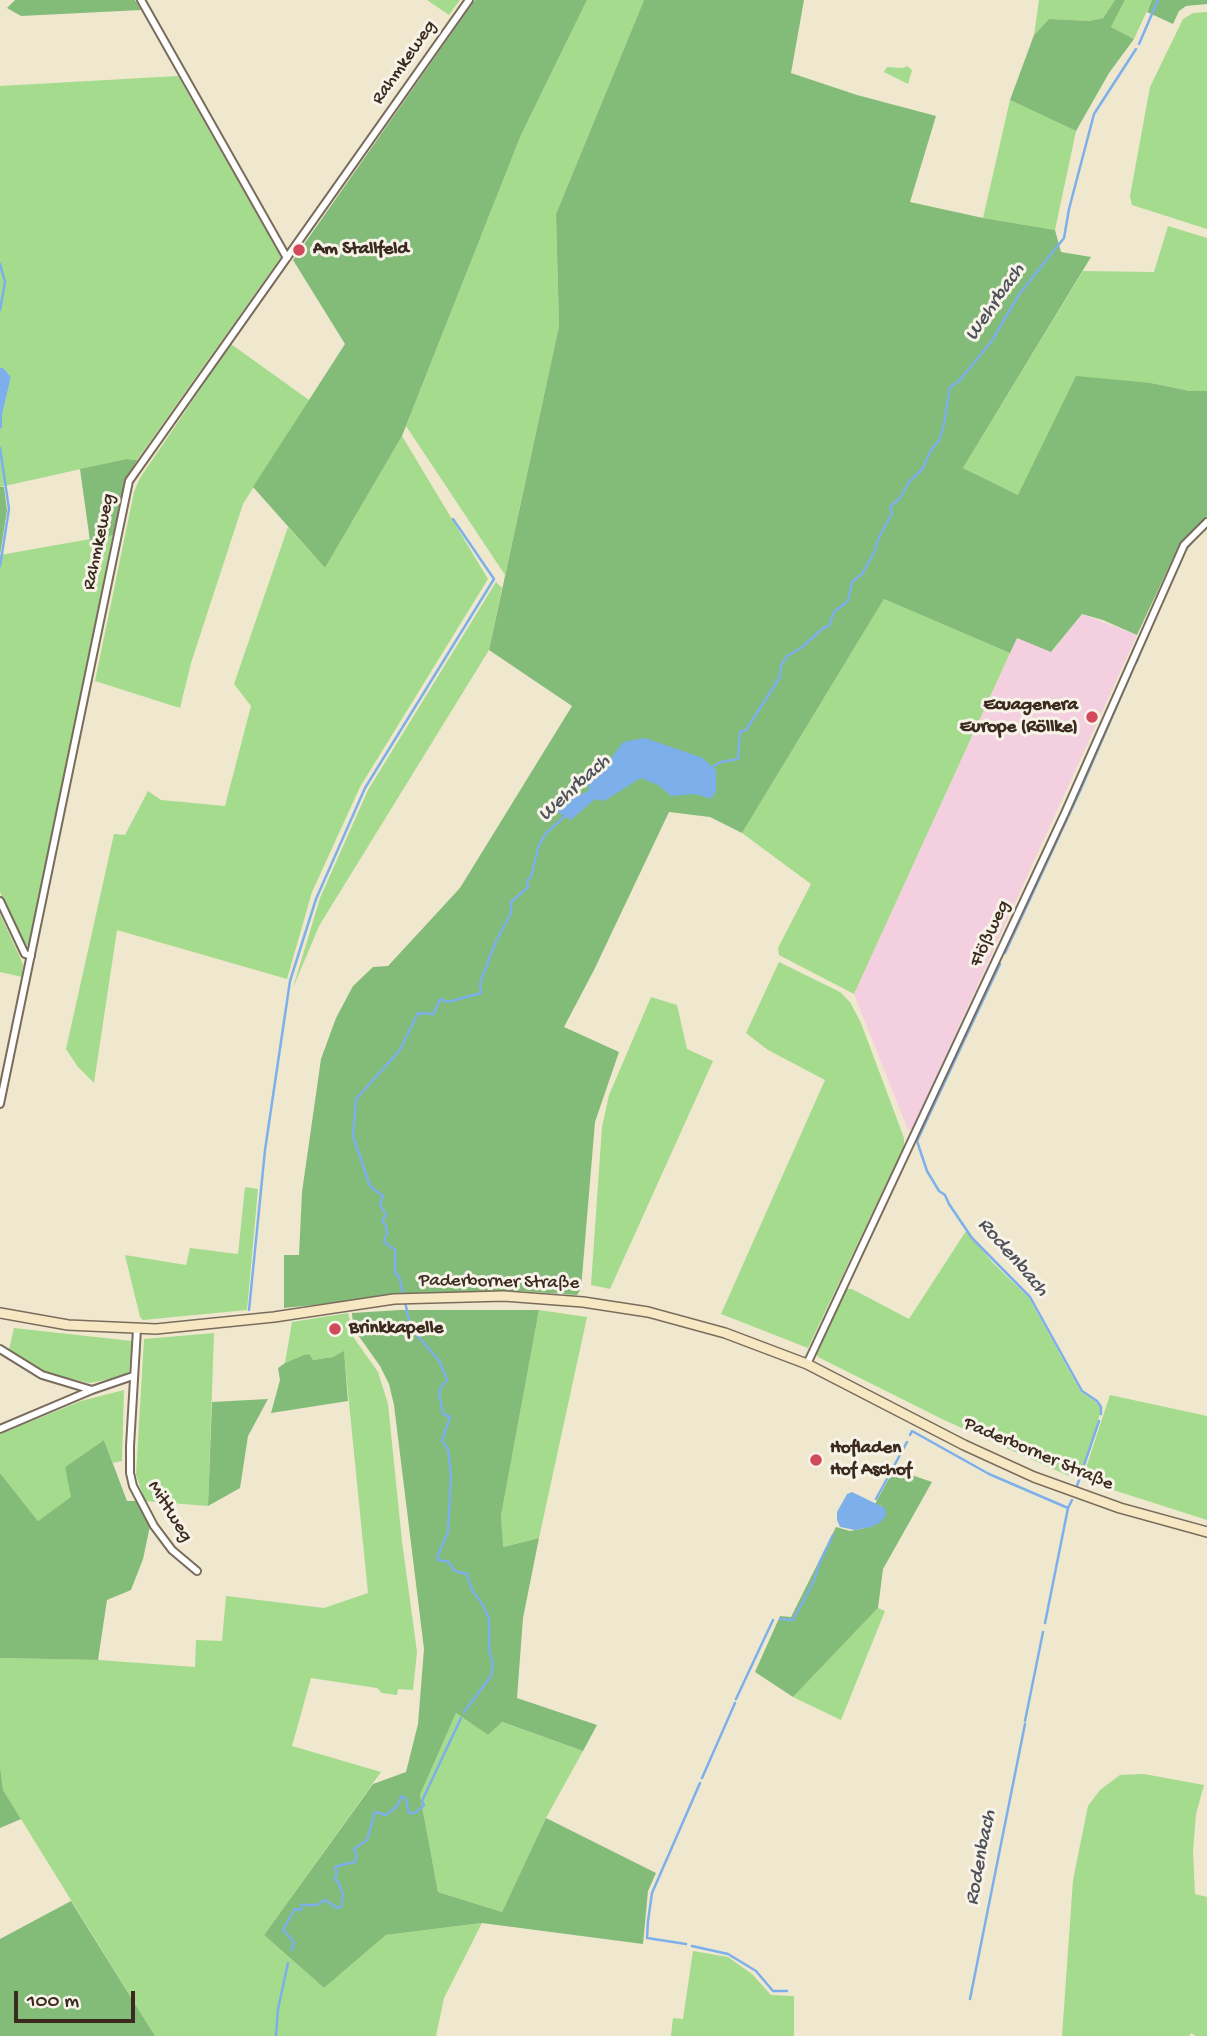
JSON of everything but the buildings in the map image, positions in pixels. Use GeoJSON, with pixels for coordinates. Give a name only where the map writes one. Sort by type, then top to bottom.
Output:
{"type":"FeatureCollection","features":[{"type":"Feature","properties":{"kind":"main road","name":"Paderborner Straße"},"geometry":{"type":"LineString","coordinates":[[0,1313],[68,1325],[137,1329],[219,1324],[408,1298],[528,1297],[605,1305],[691,1323],[757,1344],[807,1364],[974,1450],[1034,1477],[1119,1508],[1207,1532]]}},
{"type":"Feature","properties":{"kind":"street"},"geometry":{"type":"LineString","coordinates":[[141,0],[287,258]]}},
{"type":"Feature","properties":{"kind":"street","name":"Rahmkeweg"},"geometry":{"type":"LineString","coordinates":[[0,1104],[128,481],[469,0]]}},
{"type":"Feature","properties":{"kind":"street","name":"Flößweg"},"geometry":{"type":"LineString","coordinates":[[807,1364],[1065,813],[1184,545],[1207,522]]}},
{"type":"Feature","properties":{"kind":"street"},"geometry":{"type":"LineString","coordinates":[[0,901],[25,954],[31,956]]}},
{"type":"Feature","properties":{"kind":"street","name":"Mittweg"},"geometry":{"type":"LineString","coordinates":[[137,1329],[130,1446],[133,1486],[154,1526],[172,1550],[197,1571]]}},
{"type":"Feature","properties":{"kind":"street"},"geometry":{"type":"LineString","coordinates":[[0,1349],[42,1375],[92,1390]]}},
{"type":"Feature","properties":{"kind":"street"},"geometry":{"type":"LineString","coordinates":[[0,1429],[92,1390],[133,1376]]}},
{"type":"Feature","properties":{"kind":"shaded area"},"geometry":{"type":"Polygon","coordinates":[[[1082,614],[1137,635],[912,1129],[908,1130],[854,994],[1017,638],[1052,652],[1082,614]]]}},
{"type":"Feature","properties":{"kind":"green space"},"geometry":{"type":"Polygon","coordinates":[[[15,0],[135,0],[141,10],[21,16],[7,8],[15,0]]]}},
{"type":"Feature","properties":{"kind":"green space"},"geometry":{"type":"Polygon","coordinates":[[[427,0],[460,0],[449,15],[427,0]]]}},
{"type":"Feature","properties":{"kind":"green space"},"geometry":{"type":"Polygon","coordinates":[[[475,0],[587,0],[521,135],[402,436],[325,568],[253,487],[345,344],[293,260],[475,0]]]}},
{"type":"Feature","properties":{"kind":"green space"},"geometry":{"type":"Polygon","coordinates":[[[587,0],[644,0],[556,214],[559,326],[505,575],[406,426],[521,135],[587,0]]]}},
{"type":"Feature","properties":{"kind":"green space"},"geometry":{"type":"Polygon","coordinates":[[[644,0],[804,0],[791,73],[857,95],[936,116],[910,202],[1055,230],[1061,252],[1091,257],[963,468],[1018,495],[1076,376],[1207,391],[1207,516],[1180,543],[1137,635],[1082,614],[1051,652],[1017,638],[1010,653],[884,599],[742,833],[710,817],[669,812],[564,1027],[619,1052],[595,1122],[581,1289],[577,1295],[519,1291],[423,1294],[284,1308],[284,1255],[299,1255],[302,1192],[321,1059],[336,1018],[353,986],[373,967],[388,966],[460,888],[572,706],[489,650],[559,326],[556,214],[644,0]]]}},
{"type":"Feature","properties":{"kind":"green space"},"geometry":{"type":"Polygon","coordinates":[[[1039,0],[1115,0],[1103,18],[1091,21],[1049,19],[1034,35],[1039,0]]]}},
{"type":"Feature","properties":{"kind":"green space"},"geometry":{"type":"Polygon","coordinates":[[[1115,0],[1125,0],[1111,27],[1134,39],[1109,73],[1076,131],[1010,100],[1034,35],[1049,19],[1090,21],[1103,18],[1115,0]]]}},
{"type":"Feature","properties":{"kind":"green space"},"geometry":{"type":"Polygon","coordinates":[[[1125,0],[1152,0],[1134,39],[1111,27],[1125,0]]]}},
{"type":"Feature","properties":{"kind":"green space"},"geometry":{"type":"Polygon","coordinates":[[[1152,0],[1207,0],[1207,4],[1186,6],[1179,11],[1173,24],[1147,12],[1152,0]]]}},
{"type":"Feature","properties":{"kind":"green space"},"geometry":{"type":"Polygon","coordinates":[[[1207,12],[1207,229],[1132,205],[1130,196],[1150,87],[1183,19],[1193,13],[1207,12]]]}},
{"type":"Feature","properties":{"kind":"green space"},"geometry":{"type":"Polygon","coordinates":[[[907,66],[912,70],[908,84],[884,72],[887,67],[907,66]]]}},
{"type":"Feature","properties":{"kind":"green space"},"geometry":{"type":"Polygon","coordinates":[[[178,76],[281,257],[137,460],[126,459],[0,487],[0,429],[11,377],[0,368],[0,86],[178,76]]]}},
{"type":"Feature","properties":{"kind":"green space"},"geometry":{"type":"Polygon","coordinates":[[[1010,100],[1076,131],[1055,230],[983,218],[1010,100]]]}},
{"type":"Feature","properties":{"kind":"green space"},"geometry":{"type":"Polygon","coordinates":[[[1168,226],[1207,238],[1207,391],[1190,391],[1151,383],[1018,495],[963,468],[1083,271],[1154,272],[1168,226]]]}},
{"type":"Feature","properties":{"kind":"green space"},"geometry":{"type":"Polygon","coordinates":[[[231,344],[309,400],[243,504],[191,663],[180,708],[95,681],[134,492],[140,478],[231,344]]]}},
{"type":"Feature","properties":{"kind":"green space"},"geometry":{"type":"Polygon","coordinates":[[[402,436],[488,579],[360,787],[312,892],[287,979],[117,930],[94,1083],[78,1067],[66,1049],[114,834],[125,835],[148,791],[161,800],[225,806],[251,706],[234,684],[288,527],[325,568],[402,436]]]}},
{"type":"Feature","properties":{"kind":"green space"},"geometry":{"type":"Polygon","coordinates":[[[126,459],[137,460],[126,480],[113,535],[90,541],[80,469],[126,459]]]}},
{"type":"Feature","properties":{"kind":"green space"},"geometry":{"type":"Polygon","coordinates":[[[0,487],[4,487],[7,510],[0,555],[0,487]]]}},
{"type":"Feature","properties":{"kind":"green space"},"geometry":{"type":"Polygon","coordinates":[[[113,535],[29,945],[24,945],[0,892],[0,555],[113,535]]]}},
{"type":"Feature","properties":{"kind":"green space"},"geometry":{"type":"Polygon","coordinates":[[[496,582],[502,588],[489,650],[319,926],[293,988],[320,898],[368,790],[496,582]]]}},
{"type":"Feature","properties":{"kind":"green space"},"geometry":{"type":"Polygon","coordinates":[[[884,599],[1010,653],[854,994],[779,955],[778,948],[811,884],[742,833],[884,599]]]}},
{"type":"Feature","properties":{"kind":"green space"},"geometry":{"type":"Polygon","coordinates":[[[0,914],[23,964],[22,977],[0,972],[0,914]]]}},
{"type":"Feature","properties":{"kind":"green space"},"geometry":{"type":"Polygon","coordinates":[[[779,962],[840,992],[850,1002],[861,1023],[904,1138],[904,1146],[808,1348],[721,1314],[825,1080],[768,1050],[746,1033],[779,962]]]}},
{"type":"Feature","properties":{"kind":"green space"},"geometry":{"type":"Polygon","coordinates":[[[651,997],[677,1005],[687,1049],[713,1061],[610,1289],[591,1285],[602,1127],[609,1095],[651,997]]]}},
{"type":"Feature","properties":{"kind":"green space"},"geometry":{"type":"Polygon","coordinates":[[[245,1187],[258,1189],[247,1310],[143,1320],[125,1255],[186,1265],[190,1248],[238,1254],[245,1187]]]}},
{"type":"Feature","properties":{"kind":"green space"},"geometry":{"type":"Polygon","coordinates":[[[966,1231],[993,1263],[1029,1298],[1081,1392],[1100,1407],[1083,1469],[1075,1474],[1069,1476],[944,1420],[818,1357],[816,1352],[845,1289],[852,1289],[909,1319],[966,1231]]]}},
{"type":"Feature","properties":{"kind":"green space"},"geometry":{"type":"Polygon","coordinates":[[[400,1310],[539,1310],[501,1516],[503,1547],[539,1538],[523,1618],[517,1698],[597,1725],[583,1751],[502,1722],[488,1735],[456,1713],[420,1795],[438,1892],[502,1912],[546,1818],[656,1873],[648,1891],[643,1944],[482,1923],[386,1935],[324,1988],[264,1935],[373,1784],[406,1772],[418,1724],[424,1649],[394,1405],[389,1384],[358,1335],[353,1325],[352,1313],[400,1310]]]}},
{"type":"Feature","properties":{"kind":"green space"},"geometry":{"type":"Polygon","coordinates":[[[539,1310],[587,1317],[539,1538],[502,1547],[501,1516],[539,1310]]]}},
{"type":"Feature","properties":{"kind":"green space"},"geometry":{"type":"Polygon","coordinates":[[[348,1313],[354,1338],[378,1372],[388,1404],[417,1652],[413,1690],[398,1689],[397,1695],[382,1693],[377,1688],[311,1678],[292,1746],[381,1772],[264,1935],[324,1988],[386,1935],[482,1923],[444,1998],[436,2036],[155,2036],[3,1790],[0,1766],[0,1658],[98,1660],[195,1667],[196,1640],[222,1641],[226,1596],[324,1608],[368,1593],[344,1352],[313,1360],[308,1354],[285,1363],[292,1322],[348,1313]]]}},
{"type":"Feature","properties":{"kind":"green space"},"geometry":{"type":"Polygon","coordinates":[[[14,1328],[132,1341],[129,1371],[124,1376],[90,1383],[45,1373],[9,1350],[14,1328]]]}},
{"type":"Feature","properties":{"kind":"green space"},"geometry":{"type":"Polygon","coordinates":[[[214,1333],[208,1506],[145,1501],[136,1475],[144,1339],[214,1333]]]}},
{"type":"Feature","properties":{"kind":"green space"},"geometry":{"type":"Polygon","coordinates":[[[344,1351],[348,1401],[271,1413],[280,1380],[278,1368],[304,1355],[309,1354],[313,1360],[333,1357],[344,1351]]]}},
{"type":"Feature","properties":{"kind":"green space"},"geometry":{"type":"Polygon","coordinates":[[[124,1390],[122,1461],[113,1463],[104,1440],[65,1467],[72,1497],[38,1521],[0,1473],[0,1434],[81,1401],[124,1390]]]}},
{"type":"Feature","properties":{"kind":"green space"},"geometry":{"type":"Polygon","coordinates":[[[1110,1395],[1207,1416],[1207,1520],[1082,1480],[1110,1395]]]}},
{"type":"Feature","properties":{"kind":"green space"},"geometry":{"type":"Polygon","coordinates":[[[268,1399],[248,1436],[240,1488],[208,1506],[212,1402],[268,1399]]]}},
{"type":"Feature","properties":{"kind":"green space"},"geometry":{"type":"Polygon","coordinates":[[[104,1440],[127,1501],[136,1501],[150,1526],[143,1559],[131,1590],[107,1600],[98,1660],[0,1658],[0,1473],[38,1521],[71,1497],[65,1467],[104,1440]]]}},
{"type":"Feature","properties":{"kind":"green space"},"geometry":{"type":"Polygon","coordinates":[[[894,1469],[932,1482],[883,1569],[878,1608],[793,1697],[755,1672],[780,1616],[791,1617],[836,1527],[850,1531],[865,1528],[882,1506],[875,1504],[894,1469]]]}},
{"type":"Feature","properties":{"kind":"green space"},"geometry":{"type":"Polygon","coordinates":[[[878,1608],[885,1611],[841,1720],[793,1697],[878,1608]]]}},
{"type":"Feature","properties":{"kind":"green space"},"geometry":{"type":"Polygon","coordinates":[[[456,1713],[488,1735],[501,1722],[583,1751],[546,1818],[502,1912],[438,1892],[420,1795],[456,1713]]]}},
{"type":"Feature","properties":{"kind":"green space"},"geometry":{"type":"Polygon","coordinates":[[[0,1766],[3,1790],[21,1819],[0,1828],[0,1766]]]}},
{"type":"Feature","properties":{"kind":"green space"},"geometry":{"type":"Polygon","coordinates":[[[1144,1774],[1204,1785],[1196,1814],[1193,1852],[1195,1894],[1207,1897],[1207,2036],[1191,2033],[1189,2036],[1062,2036],[1073,1880],[1088,1806],[1100,1790],[1120,1775],[1144,1774]]]}},
{"type":"Feature","properties":{"kind":"green space"},"geometry":{"type":"Polygon","coordinates":[[[71,1901],[155,2036],[0,2036],[0,1939],[71,1901]]]}},
{"type":"Feature","properties":{"kind":"green space"},"geometry":{"type":"Polygon","coordinates":[[[693,1951],[728,1957],[752,1974],[771,1995],[794,1996],[794,2036],[671,2036],[673,2018],[683,2019],[693,1951]]]}},
{"type":"Feature","properties":{"kind":"water"},"geometry":{"type":"Polygon","coordinates":[[[0,368],[11,377],[0,429],[0,368]]]}},
{"type":"Feature","properties":{"kind":"water"},"geometry":{"type":"Polygon","coordinates":[[[645,738],[703,758],[716,770],[716,791],[711,799],[695,794],[671,796],[658,785],[641,778],[604,801],[595,799],[571,820],[556,811],[555,797],[568,799],[589,790],[588,782],[591,777],[599,774],[623,742],[645,738]]]}},
{"type":"Feature","properties":{"kind":"water"},"geometry":{"type":"Polygon","coordinates":[[[852,1492],[885,1508],[886,1515],[881,1522],[855,1530],[840,1527],[837,1512],[847,1494],[852,1492]]]}},
{"type":"Feature","properties":{"kind":"waterway","name":"Wehrbach"},"geometry":{"type":"LineString","coordinates":[[1139,44],[1158,0]]}},
{"type":"Feature","properties":{"kind":"waterway","name":"Wehrbach"},"geometry":{"type":"LineString","coordinates":[[710,768],[721,762],[738,759],[740,732],[746,730],[780,677],[781,666],[787,656],[829,626],[834,612],[848,601],[852,582],[862,574],[892,514],[890,507],[923,468],[931,450],[939,441],[950,387],[959,381],[991,342],[1020,293],[1064,238],[1094,114],[1136,49]]}},
{"type":"Feature","properties":{"kind":"waterway"},"geometry":{"type":"LineString","coordinates":[[0,264],[5,282],[0,310]]}},
{"type":"Feature","properties":{"kind":"waterway"},"geometry":{"type":"LineString","coordinates":[[0,448],[9,509],[0,566]]}},
{"type":"Feature","properties":{"kind":"waterway"},"geometry":{"type":"LineString","coordinates":[[249,1310],[265,1150],[290,981],[316,899],[365,788],[494,579],[453,519]]}},
{"type":"Feature","properties":{"kind":"waterway","name":"Rodenbach"},"geometry":{"type":"LineString","coordinates":[[1183,553],[1196,537]]}},
{"type":"Feature","properties":{"kind":"waterway","name":"Rodenbach"},"geometry":{"type":"LineString","coordinates":[[1136,663],[1152,624]]}},
{"type":"Feature","properties":{"kind":"waterway","name":"Rodenbach"},"geometry":{"type":"LineString","coordinates":[[1005,953],[1132,671]]}},
{"type":"Feature","properties":{"kind":"waterway","name":"Wehrbach"},"geometry":{"type":"LineString","coordinates":[[464,1712],[491,1676],[493,1664],[489,1650],[489,1619],[472,1590],[467,1574],[455,1571],[449,1562],[438,1560],[437,1557],[448,1532],[451,1474],[448,1449],[442,1441],[450,1417],[443,1414],[439,1393],[447,1380],[440,1362],[411,1328],[399,1276],[395,1273],[395,1250],[384,1242],[387,1232],[382,1221],[386,1215],[380,1204],[383,1196],[370,1186],[353,1136],[356,1099],[400,1050],[418,1013],[434,1014],[440,999],[448,1002],[481,993],[480,983],[496,941],[511,913],[511,902],[528,887],[527,880],[531,877],[539,845],[546,833],[565,816]]}},
{"type":"Feature","properties":{"kind":"waterway","name":"Rodenbach"},"geometry":{"type":"LineString","coordinates":[[1000,964],[917,1141],[927,1171],[939,1191],[945,1195],[972,1238],[1030,1297],[1082,1391],[1097,1401],[1101,1414]]}},
{"type":"Feature","properties":{"kind":"waterway","name":"Rodenbach"},"geometry":{"type":"LineString","coordinates":[[1077,1486],[1099,1421]]}},
{"type":"Feature","properties":{"kind":"waterway","name":"Rodenbach"},"geometry":{"type":"LineString","coordinates":[[910,1435],[912,1431],[989,1474],[1068,1508]]}},
{"type":"Feature","properties":{"kind":"waterway","name":"Rodenbach"},"geometry":{"type":"LineString","coordinates":[[876,1499],[907,1442]]}},
{"type":"Feature","properties":{"kind":"waterway","name":"Rodenbach"},"geometry":{"type":"LineString","coordinates":[[1045,1623],[1068,1508],[1072,1500]]}},
{"type":"Feature","properties":{"kind":"waterway","name":"Rodenbach"},"geometry":{"type":"LineString","coordinates":[[780,1619],[793,1620],[814,1581],[833,1535]]}},
{"type":"Feature","properties":{"kind":"waterway","name":"Rodenbach"},"geometry":{"type":"LineString","coordinates":[[736,1699],[773,1620]]}},
{"type":"Feature","properties":{"kind":"waterway","name":"Rodenbach"},"geometry":{"type":"LineString","coordinates":[[1025,1721],[1043,1632]]}},
{"type":"Feature","properties":{"kind":"waterway","name":"Rodenbach"},"geometry":{"type":"LineString","coordinates":[[702,1778],[735,1703]]}},
{"type":"Feature","properties":{"kind":"waterway","name":"Wehrbach"},"geometry":{"type":"LineString","coordinates":[[292,1950],[294,1942],[283,1930],[295,1909],[301,1910],[302,1905],[317,1905],[325,1900],[337,1908],[341,1907],[343,1896],[335,1879],[335,1868],[355,1862],[357,1856],[354,1849],[367,1840],[375,1812],[386,1815],[397,1806],[402,1796],[406,1799],[409,1813],[415,1813],[424,1805],[422,1801],[461,1718]]}},
{"type":"Feature","properties":{"kind":"waterway","name":"Rodenbach"},"geometry":{"type":"LineString","coordinates":[[970,1999],[1025,1724]]}},
{"type":"Feature","properties":{"kind":"waterway","name":"Rodenbach"},"geometry":{"type":"LineString","coordinates":[[686,1944],[647,1938],[648,1921],[652,1893],[700,1783]]}},
{"type":"Feature","properties":{"kind":"waterway","name":"Rodenbach"},"geometry":{"type":"LineString","coordinates":[[692,1946],[728,1954],[756,1971],[773,1991],[787,1991]]}},
{"type":"Feature","properties":{"kind":"waterway","name":"Wehrbach"},"geometry":{"type":"LineString","coordinates":[[276,2036],[278,2009],[288,1963]]}},
{"type":"Feature","properties":{"kind":"place","name":"Am Stallfeld"},"geometry":{"type":"Point","coordinates":[299,250]}},
{"type":"Feature","properties":{"kind":"place","name":"Ecuagenera Europe (Röllke)"},"geometry":{"type":"Point","coordinates":[1092,717]}},
{"type":"Feature","properties":{"kind":"place","name":"Brinkkapelle"},"geometry":{"type":"Point","coordinates":[335,1329]}},
{"type":"Feature","properties":{"kind":"place","name":"Hofladen Hof Aschof"},"geometry":{"type":"Point","coordinates":[816,1460]}}]}
